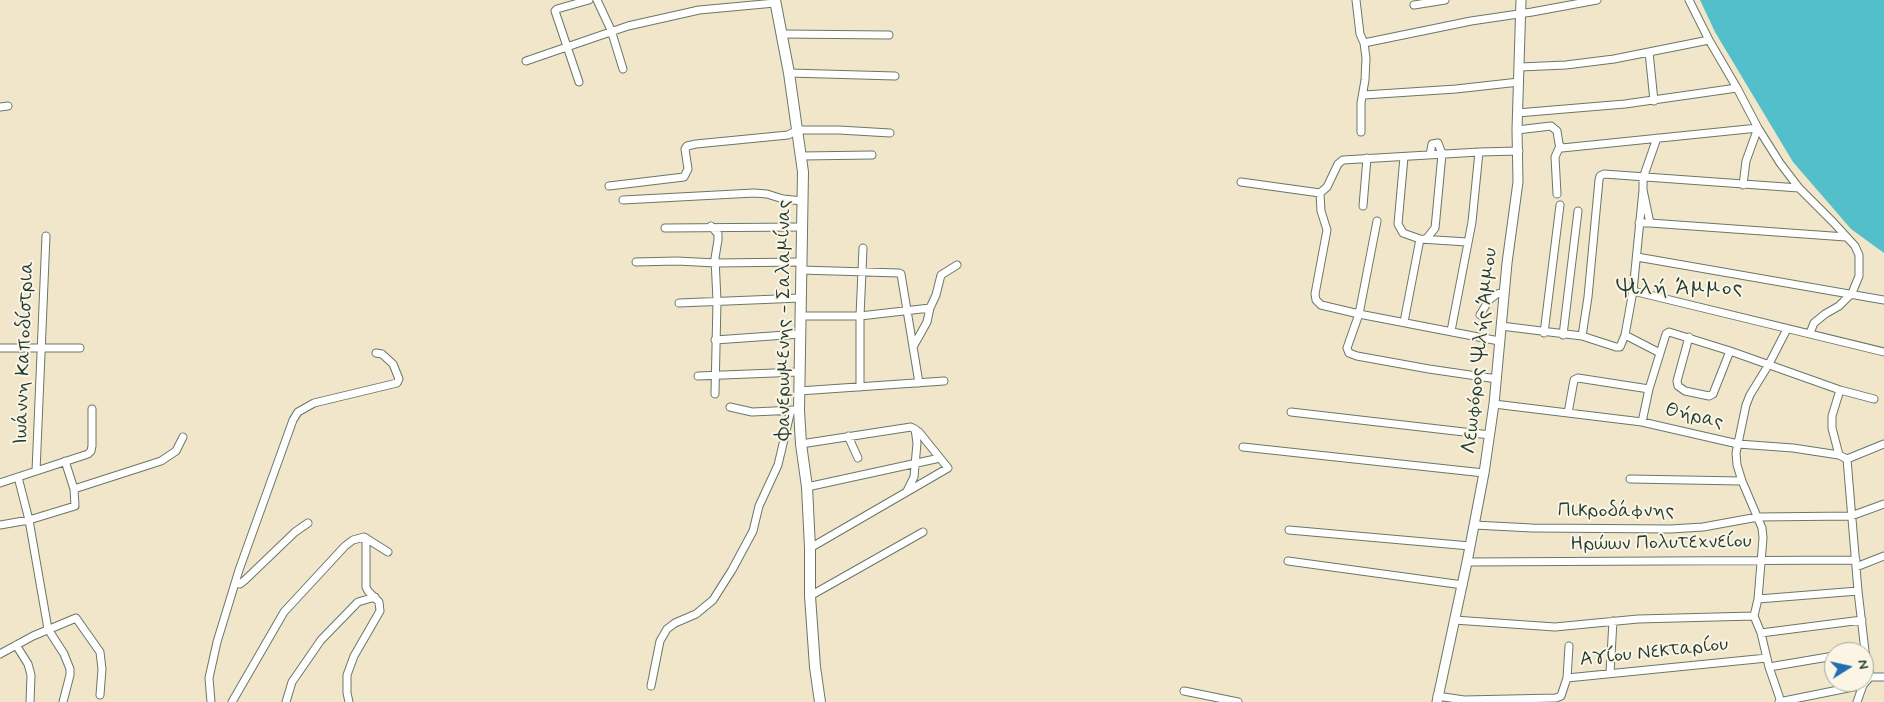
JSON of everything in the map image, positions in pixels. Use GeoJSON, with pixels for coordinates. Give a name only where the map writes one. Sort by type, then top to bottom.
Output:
{"type":"FeatureCollection","features":[{"type":"Feature","properties":{"kind":"main road","name":"Φανερωμενης - Σαλαμίνας"},"geometry":{"type":"LineString","coordinates":[[775,2],[789,73],[802,156],[803,201],[799,391],[795,410],[807,487],[810,596],[815,667],[820,702]]}},
{"type":"Feature","properties":{"kind":"street"},"geometry":{"type":"LineString","coordinates":[[579,82],[555,11],[589,0]]}},
{"type":"Feature","properties":{"kind":"street"},"geometry":{"type":"LineString","coordinates":[[597,0],[612,30],[623,69]]}},
{"type":"Feature","properties":{"kind":"street"},"geometry":{"type":"LineString","coordinates":[[1356,0],[1360,34],[1364,44],[1366,68],[1364,95],[1361,103],[1361,132]]}},
{"type":"Feature","properties":{"kind":"street"},"geometry":{"type":"LineString","coordinates":[[1414,5],[1445,0]]}},
{"type":"Feature","properties":{"kind":"street","name":"Λεωφόρος Ψιλής Άμμου"},"geometry":{"type":"LineString","coordinates":[[1437,699],[1468,562],[1484,474],[1497,380],[1504,292],[1518,182],[1517,114],[1521,0]]}},
{"type":"Feature","properties":{"kind":"street"},"geometry":{"type":"LineString","coordinates":[[1364,44],[1472,21],[1597,0]]}},
{"type":"Feature","properties":{"kind":"street"},"geometry":{"type":"LineString","coordinates":[[1689,0],[1758,128],[1798,188],[1855,246],[1859,255],[1859,276],[1852,293],[1839,306],[1814,323],[1810,333]]}},
{"type":"Feature","properties":{"kind":"street"},"geometry":{"type":"LineString","coordinates":[[526,61],[612,30],[699,10],[775,2]]}},
{"type":"Feature","properties":{"kind":"street"},"geometry":{"type":"LineString","coordinates":[[780,34],[889,35]]}},
{"type":"Feature","properties":{"kind":"street"},"geometry":{"type":"LineString","coordinates":[[1520,67],[1589,62],[1709,40]]}},
{"type":"Feature","properties":{"kind":"street"},"geometry":{"type":"LineString","coordinates":[[1649,52],[1654,101]]}},
{"type":"Feature","properties":{"kind":"street"},"geometry":{"type":"LineString","coordinates":[[789,73],[895,76]]}},
{"type":"Feature","properties":{"kind":"street"},"geometry":{"type":"LineString","coordinates":[[1364,95],[1456,89],[1518,82]]}},
{"type":"Feature","properties":{"kind":"street"},"geometry":{"type":"LineString","coordinates":[[1517,114],[1654,101],[1737,88]]}},
{"type":"Feature","properties":{"kind":"street"},"geometry":{"type":"LineString","coordinates":[[0,107],[8,106]]}},
{"type":"Feature","properties":{"kind":"street"},"geometry":{"type":"LineString","coordinates":[[1517,130],[1552,126],[1557,131],[1560,146],[1555,157],[1557,194]]}},
{"type":"Feature","properties":{"kind":"street"},"geometry":{"type":"LineString","coordinates":[[1560,146],[1562,148],[1758,128]]}},
{"type":"Feature","properties":{"kind":"street"},"geometry":{"type":"LineString","coordinates":[[1743,185],[1746,161],[1758,128]]}},
{"type":"Feature","properties":{"kind":"street"},"geometry":{"type":"LineString","coordinates":[[609,186],[684,177],[688,169],[685,149],[687,146],[788,135],[798,130],[890,133]]}},
{"type":"Feature","properties":{"kind":"street"},"geometry":{"type":"LineString","coordinates":[[1650,223],[1643,178],[1657,138]]}},
{"type":"Feature","properties":{"kind":"street"},"geometry":{"type":"LineString","coordinates":[[1404,322],[1423,238],[1435,228],[1442,154],[1440,147],[1435,143],[1430,147],[1430,155]]}},
{"type":"Feature","properties":{"kind":"street"},"geometry":{"type":"LineString","coordinates":[[1241,182],[1320,193],[1327,187],[1340,162],[1367,158],[1519,151]]}},
{"type":"Feature","properties":{"kind":"street"},"geometry":{"type":"LineString","coordinates":[[1451,331],[1472,222],[1479,152]]}},
{"type":"Feature","properties":{"kind":"street"},"geometry":{"type":"LineString","coordinates":[[802,156],[872,155]]}},
{"type":"Feature","properties":{"kind":"street"},"geometry":{"type":"LineString","coordinates":[[1404,157],[1398,224],[1403,233],[1423,238],[1467,242]]}},
{"type":"Feature","properties":{"kind":"street"},"geometry":{"type":"LineString","coordinates":[[1363,206],[1367,158]]}},
{"type":"Feature","properties":{"kind":"street"},"geometry":{"type":"LineString","coordinates":[[1582,336],[1592,257],[1598,180],[1600,176],[1604,174],[1798,188]]}},
{"type":"Feature","properties":{"kind":"street"},"geometry":{"type":"LineString","coordinates":[[1501,326],[1544,333],[1582,336],[1620,347],[1625,334],[1633,291],[1644,190]]}},
{"type":"Feature","properties":{"kind":"street"},"geometry":{"type":"LineString","coordinates":[[623,200],[688,195],[759,193],[783,199],[803,201]]}},
{"type":"Feature","properties":{"kind":"street"},"geometry":{"type":"LineString","coordinates":[[1320,193],[1321,211],[1327,230],[1315,294],[1316,300],[1321,305],[1499,341]]}},
{"type":"Feature","properties":{"kind":"street"},"geometry":{"type":"LineString","coordinates":[[1544,333],[1560,205]]}},
{"type":"Feature","properties":{"kind":"street"},"geometry":{"type":"LineString","coordinates":[[1563,335],[1578,211]]}},
{"type":"Feature","properties":{"kind":"street"},"geometry":{"type":"LineString","coordinates":[[1377,221],[1359,314],[1347,348],[1349,353],[1420,368],[1497,380]]}},
{"type":"Feature","properties":{"kind":"street"},"geometry":{"type":"LineString","coordinates":[[1639,224],[1650,223],[1846,237]]}},
{"type":"Feature","properties":{"kind":"street"},"geometry":{"type":"LineString","coordinates":[[665,228],[711,226],[802,227]]}},
{"type":"Feature","properties":{"kind":"street"},"geometry":{"type":"LineString","coordinates":[[711,226],[718,234],[714,394]]}},
{"type":"Feature","properties":{"kind":"street","name":"Ιωάννη Καποδίστρια"},"geometry":{"type":"LineString","coordinates":[[36,471],[46,236]]}},
{"type":"Feature","properties":{"kind":"street"},"geometry":{"type":"LineString","coordinates":[[860,387],[860,316],[863,248]]}},
{"type":"Feature","properties":{"kind":"street"},"geometry":{"type":"LineString","coordinates":[[1637,257],[1884,300]]}},
{"type":"Feature","properties":{"kind":"street"},"geometry":{"type":"LineString","coordinates":[[636,262],[677,261],[801,266],[862,273],[902,274],[919,383]]}},
{"type":"Feature","properties":{"kind":"street"},"geometry":{"type":"LineString","coordinates":[[913,348],[926,324],[941,275],[957,265]]}},
{"type":"Feature","properties":{"kind":"street"},"geometry":{"type":"LineString","coordinates":[[1633,291],[1884,352]]}},
{"type":"Feature","properties":{"kind":"street"},"geometry":{"type":"LineString","coordinates":[[1480,315],[1489,300],[1497,294],[1504,292]]}},
{"type":"Feature","properties":{"kind":"street"},"geometry":{"type":"LineString","coordinates":[[679,303],[801,298]]}},
{"type":"Feature","properties":{"kind":"street"},"geometry":{"type":"LineString","coordinates":[[800,316],[860,316],[930,308]]}},
{"type":"Feature","properties":{"kind":"street"},"geometry":{"type":"LineString","coordinates":[[1787,329],[1750,395],[1746,405],[1738,444],[1737,465],[1758,517],[1763,538],[1758,599],[1754,616],[1780,702],[1829,692]]}},
{"type":"Feature","properties":{"kind":"street"},"geometry":{"type":"LineString","coordinates":[[1642,422],[1649,389],[1666,334],[1673,333],[1769,364],[1840,390],[1874,399]]}},
{"type":"Feature","properties":{"kind":"street"},"geometry":{"type":"LineString","coordinates":[[715,340],[800,334]]}},
{"type":"Feature","properties":{"kind":"street"},"geometry":{"type":"LineString","coordinates":[[1625,334],[1660,353]]}},
{"type":"Feature","properties":{"kind":"street"},"geometry":{"type":"LineString","coordinates":[[1688,338],[1676,380],[1678,386],[1685,391],[1709,396],[1712,394],[1730,351]]}},
{"type":"Feature","properties":{"kind":"street"},"geometry":{"type":"LineString","coordinates":[[0,348],[80,348]]}},
{"type":"Feature","properties":{"kind":"street"},"geometry":{"type":"LineString","coordinates":[[211,702],[209,678],[211,663],[236,583],[295,416],[314,403],[397,383],[399,379],[393,364],[382,354],[376,353]]}},
{"type":"Feature","properties":{"kind":"street"},"geometry":{"type":"LineString","coordinates":[[698,376],[799,372]]}},
{"type":"Feature","properties":{"kind":"street"},"geometry":{"type":"LineString","coordinates":[[1568,413],[1574,380],[1578,378],[1649,389]]}},
{"type":"Feature","properties":{"kind":"street"},"geometry":{"type":"LineString","coordinates":[[799,391],[944,381]]}},
{"type":"Feature","properties":{"kind":"street"},"geometry":{"type":"LineString","coordinates":[[1840,390],[1832,416],[1832,428],[1843,457],[1851,516],[1863,642]]}},
{"type":"Feature","properties":{"kind":"street","name":"Θήρας"},"geometry":{"type":"LineString","coordinates":[[1494,404],[1642,422],[1738,444],[1793,448],[1843,457],[1884,444]]}},
{"type":"Feature","properties":{"kind":"street"},"geometry":{"type":"LineString","coordinates":[[651,686],[652,671],[660,641],[667,629],[675,623],[696,614],[713,600],[753,531],[759,506],[778,465],[795,410],[752,412],[730,406]]}},
{"type":"Feature","properties":{"kind":"street"},"geometry":{"type":"LineString","coordinates":[[0,483],[88,454],[91,451],[92,409]]}},
{"type":"Feature","properties":{"kind":"street"},"geometry":{"type":"LineString","coordinates":[[1291,412],[1490,435]]}},
{"type":"Feature","properties":{"kind":"street"},"geometry":{"type":"LineString","coordinates":[[801,444],[911,427],[915,429],[948,468],[810,548]]}},
{"type":"Feature","properties":{"kind":"street"},"geometry":{"type":"LineString","coordinates":[[907,491],[914,477],[917,444],[915,429]]}},
{"type":"Feature","properties":{"kind":"street"},"geometry":{"type":"LineString","coordinates":[[848,436],[858,458]]}},
{"type":"Feature","properties":{"kind":"street"},"geometry":{"type":"LineString","coordinates":[[74,489],[161,461],[176,451],[183,437]]}},
{"type":"Feature","properties":{"kind":"street"},"geometry":{"type":"LineString","coordinates":[[1243,447],[1484,474]]}},
{"type":"Feature","properties":{"kind":"street"},"geometry":{"type":"LineString","coordinates":[[807,487],[940,458]]}},
{"type":"Feature","properties":{"kind":"street"},"geometry":{"type":"LineString","coordinates":[[0,525],[29,520],[75,506],[74,489],[65,461]]}},
{"type":"Feature","properties":{"kind":"street"},"geometry":{"type":"LineString","coordinates":[[18,477],[29,520],[48,629],[64,654],[70,669],[63,702]]}},
{"type":"Feature","properties":{"kind":"street"},"geometry":{"type":"LineString","coordinates":[[1630,479],[1742,481]]}},
{"type":"Feature","properties":{"kind":"street","name":"Πικροδάφνης"},"geometry":{"type":"LineString","coordinates":[[1474,525],[1532,528],[1671,529],[1703,527],[1758,517],[1851,516],[1884,504]]}},
{"type":"Feature","properties":{"kind":"street"},"geometry":{"type":"LineString","coordinates":[[236,583],[240,584],[245,580],[308,522]]}},
{"type":"Feature","properties":{"kind":"street"},"geometry":{"type":"LineString","coordinates":[[1289,530],[1470,546]]}},
{"type":"Feature","properties":{"kind":"street"},"geometry":{"type":"LineString","coordinates":[[810,596],[923,532]]}},
{"type":"Feature","properties":{"kind":"street"},"geometry":{"type":"LineString","coordinates":[[349,702],[346,693],[347,675],[354,656],[380,611],[379,602],[368,591],[365,582],[366,538]]}},
{"type":"Feature","properties":{"kind":"street"},"geometry":{"type":"LineString","coordinates":[[232,702],[284,612],[345,546],[353,540],[366,538],[388,552]]}},
{"type":"Feature","properties":{"kind":"street"},"geometry":{"type":"LineString","coordinates":[[1856,563],[1884,556]]}},
{"type":"Feature","properties":{"kind":"street","name":"Ηρώων Πολυτεχνείου"},"geometry":{"type":"LineString","coordinates":[[1468,562],[1760,559],[1856,563]]}},
{"type":"Feature","properties":{"kind":"street"},"geometry":{"type":"LineString","coordinates":[[1288,561],[1463,585]]}},
{"type":"Feature","properties":{"kind":"street"},"geometry":{"type":"LineString","coordinates":[[1758,599],[1858,591]]}},
{"type":"Feature","properties":{"kind":"street"},"geometry":{"type":"LineString","coordinates":[[286,702],[292,682],[321,640],[358,602],[375,598]]}},
{"type":"Feature","properties":{"kind":"street"},"geometry":{"type":"LineString","coordinates":[[1454,620],[1555,627],[1614,621],[1754,616]]}},
{"type":"Feature","properties":{"kind":"street"},"geometry":{"type":"LineString","coordinates":[[0,654],[72,618],[78,620],[100,652],[102,669],[100,695]]}},
{"type":"Feature","properties":{"kind":"street"},"geometry":{"type":"LineString","coordinates":[[1760,633],[1862,620]]}},
{"type":"Feature","properties":{"kind":"street"},"geometry":{"type":"LineString","coordinates":[[1610,673],[1614,621]]}},
{"type":"Feature","properties":{"kind":"street"},"geometry":{"type":"LineString","coordinates":[[16,645],[28,664],[31,675],[30,702]]}},
{"type":"Feature","properties":{"kind":"street"},"geometry":{"type":"LineString","coordinates":[[1567,678],[1569,646]]}},
{"type":"Feature","properties":{"kind":"street","name":"Αγίου Νεκταρίου"},"geometry":{"type":"LineString","coordinates":[[1437,699],[1556,698],[1561,696],[1567,678],[1767,658]]}},
{"type":"Feature","properties":{"kind":"street"},"geometry":{"type":"LineString","coordinates":[[1769,667],[1824,658]]}},
{"type":"Feature","properties":{"kind":"street"},"geometry":{"type":"LineString","coordinates":[[1184,691],[1212,699],[1238,702]]}},
{"type":"Feature","properties":{"kind":"water"},"geometry":{"type":"Polygon","coordinates":[[[1700,0],[1884,0],[1884,253],[1851,229],[1793,162],[1715,32],[1700,0]]]}},
{"type":"Feature","properties":{"kind":"district","name":"Ψιλή Άμμος"},"geometry":{"type":"Point","coordinates":[1680,289]}}]}
